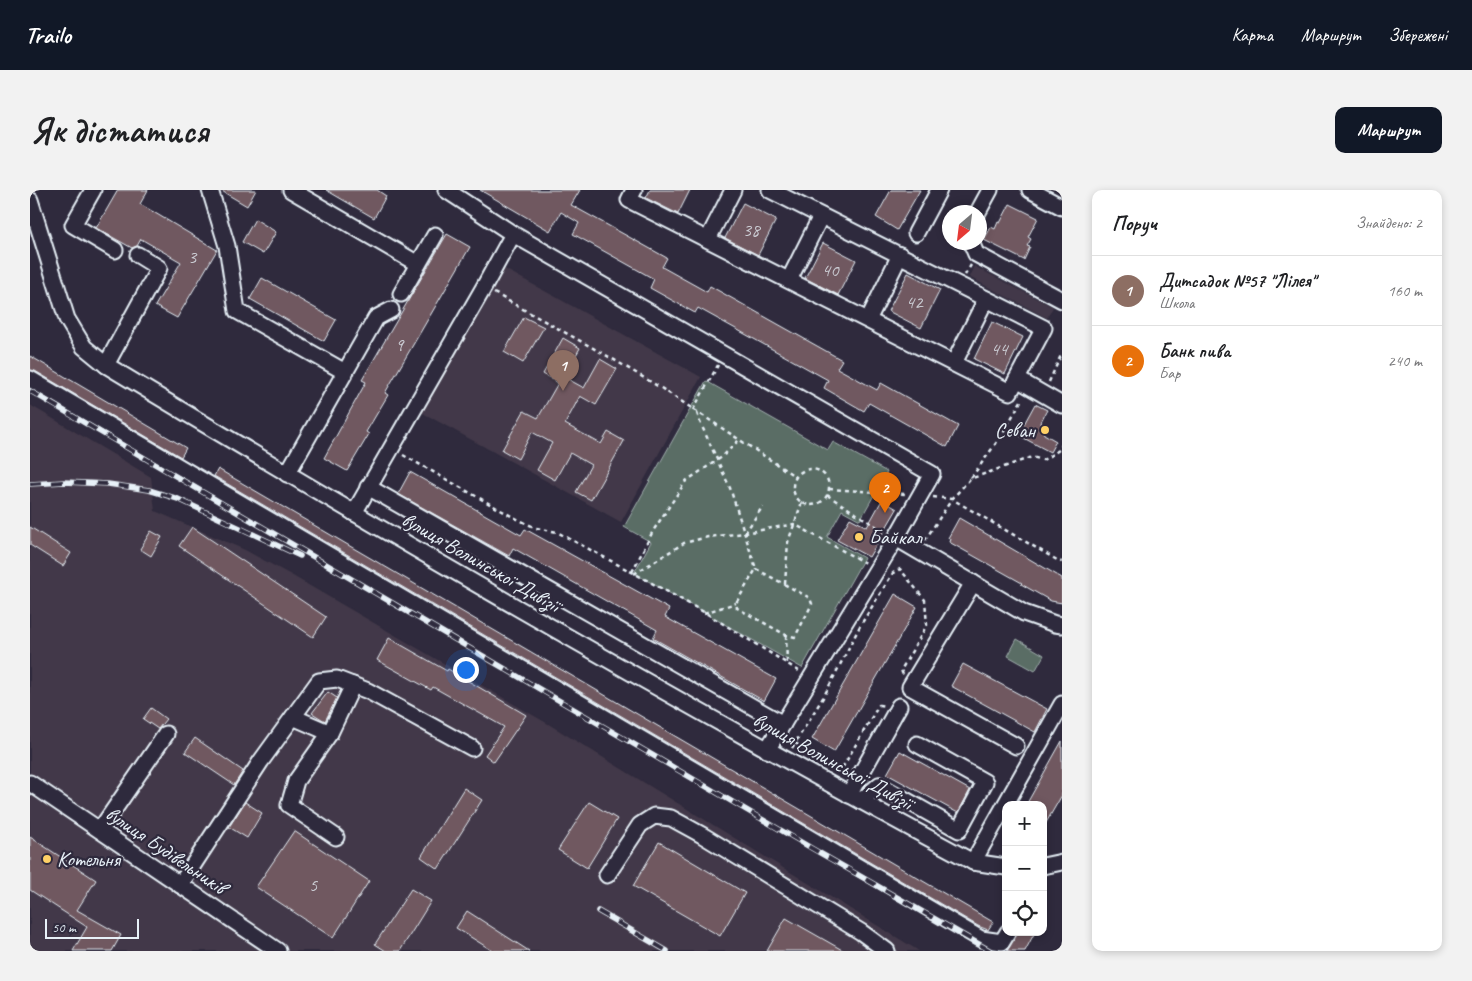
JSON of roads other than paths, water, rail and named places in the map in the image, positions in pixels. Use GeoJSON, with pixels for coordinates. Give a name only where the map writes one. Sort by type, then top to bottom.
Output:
{"type":"FeatureCollection","features":[{"type":"Feature","properties":{"kind":"street"},"geometry":{"type":"LineString","coordinates":[[93,190],[73,225],[115,250]]}},
{"type":"Feature","properties":{"kind":"street"},"geometry":{"type":"LineString","coordinates":[[210,190],[227,246],[237,311],[345,372]]}},
{"type":"Feature","properties":{"kind":"street"},"geometry":{"type":"LineString","coordinates":[[291,190],[418,264]]}},
{"type":"Feature","properties":{"kind":"street"},"geometry":{"type":"LineString","coordinates":[[446,190],[513,234],[932,474],[896,538],[767,750]]}},
{"type":"Feature","properties":{"kind":"street"},"geometry":{"type":"LineString","coordinates":[[634,190],[629,200],[1010,392],[1023,383],[1044,328],[770,190]]}},
{"type":"Feature","properties":{"kind":"street"},"geometry":{"type":"LineString","coordinates":[[708,239],[733,190]]}},
{"type":"Feature","properties":{"kind":"street"},"geometry":{"type":"LineString","coordinates":[[916,233],[939,190]]}},
{"type":"Feature","properties":{"kind":"street"},"geometry":{"type":"LineString","coordinates":[[982,205],[990,190]]}},
{"type":"Feature","properties":{"kind":"street"},"geometry":{"type":"LineString","coordinates":[[1030,190],[1062,207]]}},
{"type":"Feature","properties":{"kind":"street","name":"вулиця Волинської Дивізії"},"geometry":{"type":"LineString","coordinates":[[30,200],[67,319],[84,347],[106,365],[287,474],[767,750],[973,862],[1002,866]]}},
{"type":"Feature","properties":{"kind":"street"},"geometry":{"type":"LineString","coordinates":[[789,280],[822,216]]}},
{"type":"Feature","properties":{"kind":"street"},"geometry":{"type":"LineString","coordinates":[[354,513],[513,234]]}},
{"type":"Feature","properties":{"kind":"street"},"geometry":{"type":"LineString","coordinates":[[401,294],[435,235]]}},
{"type":"Feature","properties":{"kind":"street"},"geometry":{"type":"LineString","coordinates":[[976,250],[1062,300]]}},
{"type":"Feature","properties":{"kind":"street"},"geometry":{"type":"LineString","coordinates":[[868,320],[900,255]]}},
{"type":"Feature","properties":{"kind":"street"},"geometry":{"type":"LineString","coordinates":[[106,365],[159,268],[138,256]]}},
{"type":"Feature","properties":{"kind":"street"},"geometry":{"type":"LineString","coordinates":[[954,363],[986,299]]}},
{"type":"Feature","properties":{"kind":"street"},"geometry":{"type":"LineString","coordinates":[[287,474],[376,318],[391,310]]}},
{"type":"Feature","properties":{"kind":"street"},"geometry":{"type":"LineString","coordinates":[[30,379],[981,939],[1002,942],[1006,936]]}},
{"type":"Feature","properties":{"kind":"street"},"geometry":{"type":"LineString","coordinates":[[1023,383],[1062,405]]}},
{"type":"Feature","properties":{"kind":"street"},"geometry":{"type":"LineString","coordinates":[[368,487],[783,724]]}},
{"type":"Feature","properties":{"kind":"street"},"geometry":{"type":"LineString","coordinates":[[896,538],[1024,612],[1054,624],[1062,625]]}},
{"type":"Feature","properties":{"kind":"street"},"geometry":{"type":"LineString","coordinates":[[973,583],[910,687],[1016,746]]}},
{"type":"Feature","properties":{"kind":"street"},"geometry":{"type":"LineString","coordinates":[[180,885],[262,761],[319,681],[338,679],[368,690],[472,748]]}},
{"type":"Feature","properties":{"kind":"street"},"geometry":{"type":"LineString","coordinates":[[336,837],[289,805],[296,782],[330,733],[353,685]]}},
{"type":"Feature","properties":{"kind":"street"},"geometry":{"type":"LineString","coordinates":[[973,862],[1062,704]]}},
{"type":"Feature","properties":{"kind":"street"},"geometry":{"type":"LineString","coordinates":[[855,798],[899,706]]}},
{"type":"Feature","properties":{"kind":"street"},"geometry":{"type":"LineString","coordinates":[[293,717],[330,733]]}},
{"type":"Feature","properties":{"kind":"street"},"geometry":{"type":"LineString","coordinates":[[100,830],[166,734]]}},
{"type":"Feature","properties":{"kind":"street"},"geometry":{"type":"LineString","coordinates":[[855,798],[880,786],[959,830],[985,782],[916,744]]}},
{"type":"Feature","properties":{"kind":"street","name":"вулиця Будівельників"},"geometry":{"type":"LineString","coordinates":[[30,783],[278,951]]}},
{"type":"Feature","properties":{"kind":"street"},"geometry":{"type":"LineString","coordinates":[[607,875],[640,825],[654,816],[671,818],[841,920],[887,951]]}},
{"type":"Feature","properties":{"kind":"street"},"geometry":{"type":"LineString","coordinates":[[1047,865],[1062,862]]}},
{"type":"Feature","properties":{"kind":"railway"},"geometry":{"type":"LineString","coordinates":[[30,391],[991,951]]}},
{"type":"Feature","properties":{"kind":"railway"},"geometry":{"type":"LineString","coordinates":[[30,484],[64,482],[108,484],[149,490],[178,499],[300,556]]}},
{"type":"Feature","properties":{"kind":"railway"},"geometry":{"type":"LineString","coordinates":[[598,911],[667,951]]}},
{"type":"Feature","properties":{"kind":"place","name":"Дитсадок №57 \"Лілея\""},"geometry":{"type":"Point","coordinates":[563,391]}},
{"type":"Feature","properties":{"kind":"place","name":"Севан"},"geometry":{"type":"Point","coordinates":[1045,430]}},
{"type":"Feature","properties":{"kind":"place","name":"Банк пива"},"geometry":{"type":"Point","coordinates":[885,513]}},
{"type":"Feature","properties":{"kind":"place","name":"Байкал"},"geometry":{"type":"Point","coordinates":[859,537]}},
{"type":"Feature","properties":{"kind":"place","name":"Котельня"},"geometry":{"type":"Point","coordinates":[47,859]}}]}
